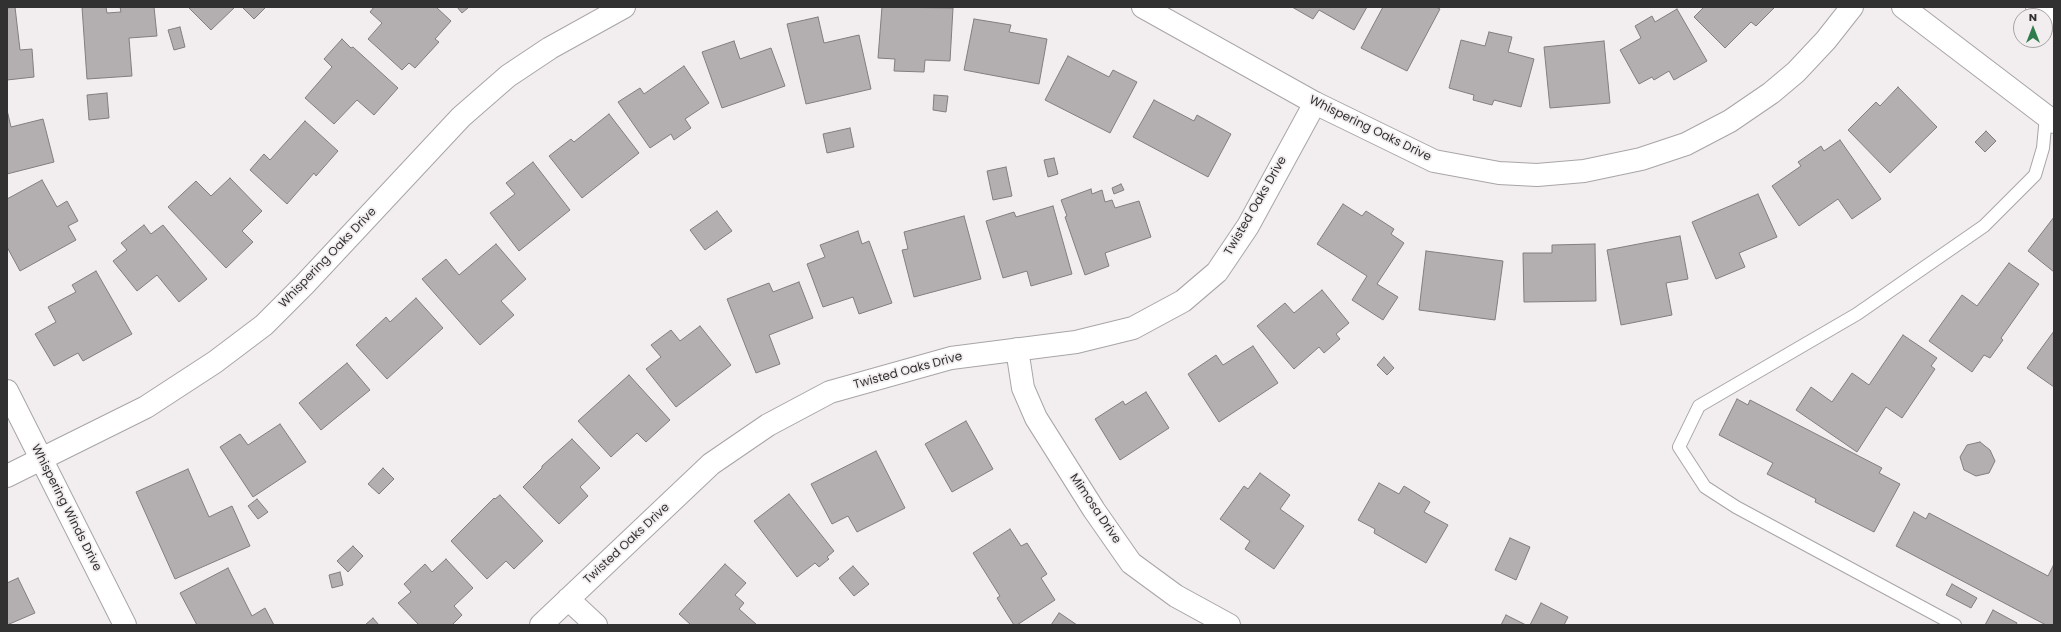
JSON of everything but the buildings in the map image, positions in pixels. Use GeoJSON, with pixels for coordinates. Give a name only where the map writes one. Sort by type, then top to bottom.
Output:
{"type":"FeatureCollection","features":[{"type":"Feature","properties":{"kind":"street","name":"Whispering Oaks Drive"},"geometry":{"type":"LineString","coordinates":[[7,476],[42,460],[146,407],[209,366],[264,325],[304,285],[461,117],[508,76],[550,48],[624,7]]}},
{"type":"Feature","properties":{"kind":"street","name":"Whispering Oaks Drive"},"geometry":{"type":"LineString","coordinates":[[1143,7],[1315,103],[1434,161],[1499,173],[1537,175],[1584,171],[1641,159],[1686,144],[1730,121],[1771,93],[1796,72],[1826,40],[1852,7]]}},
{"type":"Feature","properties":{"kind":"street"},"geometry":{"type":"LineString","coordinates":[[1904,7],[2050,119]]}},
{"type":"Feature","properties":{"kind":"street"},"geometry":{"type":"LineString","coordinates":[[2037,7],[2054,20]]}},
{"type":"Feature","properties":{"kind":"street","name":"Twisted Oaks Drive"},"geometry":{"type":"LineString","coordinates":[[541,625],[711,464],[768,424],[830,392],[951,358],[1076,342],[1133,328],[1183,301],[1217,272],[1244,231],[1315,103]]}},
{"type":"Feature","properties":{"kind":"street","name":"Mimosa Drive"},"geometry":{"type":"LineString","coordinates":[[1017,349],[1023,388],[1036,418],[1094,510],[1131,562],[1176,596],[1229,625]]}},
{"type":"Feature","properties":{"kind":"street","name":"Whispering Winds Drive"},"geometry":{"type":"LineString","coordinates":[[7,391],[124,625]]}},
{"type":"Feature","properties":{"kind":"street"},"geometry":{"type":"LineString","coordinates":[[568,599],[596,625]]}},
{"type":"Feature","properties":{"kind":"lane"},"geometry":{"type":"LineString","coordinates":[[1955,625],[1736,507],[1705,487],[1679,447],[1698,406],[1857,314],[1984,226],[2035,175],[2050,119]]}}]}
